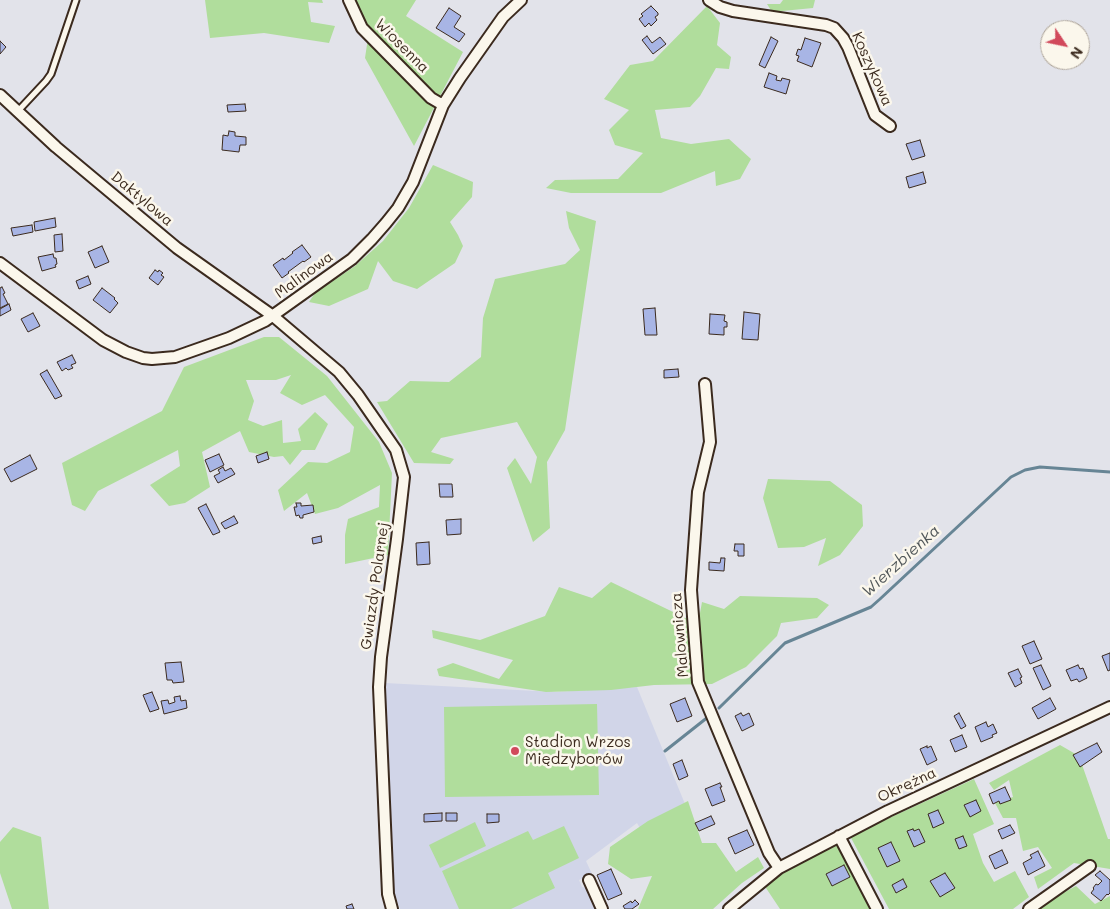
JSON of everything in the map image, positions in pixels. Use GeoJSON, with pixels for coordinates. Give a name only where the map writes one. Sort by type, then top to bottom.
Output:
{"type":"FeatureCollection","features":[{"type":"Feature","properties":{"kind":"street","name":"Wiosenna"},"geometry":{"type":"LineString","coordinates":[[349,0],[362,28],[431,98],[443,105]]}},
{"type":"Feature","properties":{"kind":"street","name":"Malinowa"},"geometry":{"type":"LineString","coordinates":[[0,263],[102,340],[143,358],[175,358],[229,338],[265,321],[352,258],[372,239],[398,208],[413,182],[443,105],[503,17],[521,0]]}},
{"type":"Feature","properties":{"kind":"street","name":"Koszykowa"},"geometry":{"type":"LineString","coordinates":[[709,0],[733,12],[826,25],[834,28],[848,47],[874,115],[890,126]]}},
{"type":"Feature","properties":{"kind":"street","name":"Daktylowa"},"geometry":{"type":"LineString","coordinates":[[0,95],[56,147],[178,248],[273,316]]}},
{"type":"Feature","properties":{"kind":"street","name":"Gwiazdy Polarnej"},"geometry":{"type":"LineString","coordinates":[[273,316],[339,372],[358,395],[396,450],[404,477],[381,657],[379,687],[388,894],[392,909]]}},
{"type":"Feature","properties":{"kind":"street","name":"Malownicza"},"geometry":{"type":"LineString","coordinates":[[705,384],[710,438],[698,492],[691,590],[698,682],[769,853],[779,868]]}},
{"type":"Feature","properties":{"kind":"street","name":"Okrężna"},"geometry":{"type":"LineString","coordinates":[[729,909],[779,868],[839,836],[888,811],[1110,707]]}},
{"type":"Feature","properties":{"kind":"street"},"geometry":{"type":"LineString","coordinates":[[839,836],[877,909]]}},
{"type":"Feature","properties":{"kind":"street"},"geometry":{"type":"LineString","coordinates":[[1029,909],[1090,866]]}},
{"type":"Feature","properties":{"kind":"street"},"geometry":{"type":"LineString","coordinates":[[589,880],[602,909]]}},
{"type":"Feature","properties":{"kind":"lane"},"geometry":{"type":"LineString","coordinates":[[18,112],[51,74],[76,0]]}},
{"type":"Feature","properties":{"kind":"shaded area"},"geometry":{"type":"Polygon","coordinates":[[[385,683],[555,692],[637,687],[685,804],[644,835],[637,823],[586,861],[592,874],[579,880],[582,887],[589,889],[597,909],[400,909],[393,889],[385,683]]]}},
{"type":"Feature","properties":{"kind":"green space"},"geometry":{"type":"Polygon","coordinates":[[[205,0],[322,0],[323,3],[308,2],[311,22],[335,26],[329,43],[264,33],[210,38],[205,0]]]}},
{"type":"Feature","properties":{"kind":"green space"},"geometry":{"type":"Polygon","coordinates":[[[356,0],[416,0],[406,16],[463,52],[414,146],[365,58],[369,31],[356,0]]]}},
{"type":"Feature","properties":{"kind":"green space"},"geometry":{"type":"Polygon","coordinates":[[[783,0],[815,0],[813,8],[772,12],[767,4],[780,4],[783,0]]]}},
{"type":"Feature","properties":{"kind":"green space"},"geometry":{"type":"Polygon","coordinates":[[[707,6],[720,23],[717,45],[731,57],[729,69],[716,68],[700,96],[690,107],[655,110],[661,138],[691,144],[729,139],[751,159],[740,179],[716,186],[715,171],[661,193],[571,193],[546,188],[555,180],[618,179],[643,153],[615,145],[609,130],[629,110],[604,99],[630,65],[653,61],[707,6]]]}},
{"type":"Feature","properties":{"kind":"green space"},"geometry":{"type":"Polygon","coordinates":[[[433,165],[473,182],[472,197],[450,222],[463,246],[455,263],[417,289],[393,281],[378,261],[368,289],[329,306],[309,302],[315,293],[355,266],[383,241],[409,208],[433,165]]]}},
{"type":"Feature","properties":{"kind":"green space"},"geometry":{"type":"Polygon","coordinates":[[[566,211],[596,221],[565,430],[547,462],[550,528],[533,542],[507,468],[515,458],[531,484],[537,457],[517,422],[441,438],[431,452],[454,459],[450,464],[414,463],[377,402],[387,401],[410,381],[449,382],[481,357],[483,318],[495,279],[565,264],[580,250],[569,228],[566,211]]]}},
{"type":"Feature","properties":{"kind":"green space"},"geometry":{"type":"Polygon","coordinates":[[[264,337],[279,337],[327,376],[379,442],[392,473],[388,555],[345,564],[345,535],[348,519],[379,507],[380,485],[338,508],[315,514],[307,493],[284,511],[278,490],[308,462],[327,463],[350,452],[354,427],[325,395],[302,405],[280,393],[291,375],[276,380],[246,380],[254,401],[248,420],[263,426],[282,420],[283,443],[301,441],[298,429],[315,412],[328,424],[315,450],[302,450],[290,465],[283,456],[274,457],[249,452],[240,431],[202,452],[210,487],[185,503],[169,506],[150,485],[180,466],[178,450],[98,491],[85,511],[72,505],[62,463],[162,411],[184,367],[264,337]]]}},
{"type":"Feature","properties":{"kind":"green space"},"geometry":{"type":"Polygon","coordinates":[[[768,479],[830,481],[862,505],[863,526],[840,555],[818,566],[826,538],[804,547],[778,548],[763,498],[768,479]]]}},
{"type":"Feature","properties":{"kind":"green space"},"geometry":{"type":"Polygon","coordinates":[[[611,582],[698,624],[702,602],[724,609],[740,596],[817,598],[829,605],[817,618],[781,623],[777,636],[746,667],[712,684],[654,685],[611,690],[546,692],[439,676],[437,669],[453,663],[499,679],[513,660],[433,638],[432,630],[480,640],[545,616],[559,587],[592,598],[611,582]]]}},
{"type":"Feature","properties":{"kind":"green space"},"geometry":{"type":"Polygon","coordinates":[[[597,704],[599,795],[445,797],[444,707],[597,704]]]}},
{"type":"Feature","properties":{"kind":"green space"},"geometry":{"type":"Polygon","coordinates":[[[1060,745],[1079,756],[1108,839],[1110,839],[1110,869],[1074,863],[1038,889],[1034,877],[1052,868],[1038,847],[1023,851],[1016,818],[1003,818],[995,803],[1013,797],[1009,780],[994,790],[989,783],[1060,745]]]}},
{"type":"Feature","properties":{"kind":"green space"},"geometry":{"type":"Polygon","coordinates":[[[974,779],[994,824],[973,834],[983,863],[994,882],[1015,871],[1029,897],[1013,909],[889,909],[850,836],[974,779]]]}},
{"type":"Feature","properties":{"kind":"green space"},"geometry":{"type":"Polygon","coordinates":[[[688,801],[702,843],[716,843],[736,872],[758,857],[764,868],[742,883],[713,909],[638,909],[652,876],[631,879],[608,864],[610,847],[648,821],[688,801]]]}},
{"type":"Feature","properties":{"kind":"green space"},"geometry":{"type":"Polygon","coordinates":[[[475,822],[486,846],[440,868],[429,845],[475,822]]]}},
{"type":"Feature","properties":{"kind":"green space"},"geometry":{"type":"Polygon","coordinates":[[[564,826],[579,858],[548,873],[555,888],[511,909],[459,909],[442,871],[528,831],[533,840],[564,826]]]}},
{"type":"Feature","properties":{"kind":"green space"},"geometry":{"type":"Polygon","coordinates":[[[13,827],[41,837],[49,909],[12,909],[0,873],[0,842],[13,827]]]}},
{"type":"Feature","properties":{"kind":"green space"},"geometry":{"type":"Polygon","coordinates":[[[840,844],[859,879],[871,909],[780,909],[764,885],[778,874],[840,844]]]}},
{"type":"Feature","properties":{"kind":"green space"},"geometry":{"type":"Polygon","coordinates":[[[1076,886],[1095,904],[1110,896],[1110,909],[1031,909],[1031,904],[1039,895],[1054,898],[1076,886]]]}},
{"type":"Feature","properties":{"kind":"building"},"geometry":{"type":"Polygon","coordinates":[[[651,6],[658,13],[655,17],[657,20],[651,26],[649,23],[645,27],[639,19],[643,16],[641,14],[651,6]]]}},
{"type":"Feature","properties":{"kind":"building"},"geometry":{"type":"Polygon","coordinates":[[[449,8],[461,16],[454,27],[465,34],[459,42],[436,28],[449,8]]]}},
{"type":"Feature","properties":{"kind":"building"},"geometry":{"type":"Polygon","coordinates":[[[647,36],[652,43],[660,37],[666,44],[653,54],[642,40],[647,36]]]}},
{"type":"Feature","properties":{"kind":"building"},"geometry":{"type":"Polygon","coordinates":[[[771,37],[778,41],[765,68],[759,65],[771,37]]]}},
{"type":"Feature","properties":{"kind":"building"},"geometry":{"type":"Polygon","coordinates":[[[805,38],[821,43],[812,67],[797,61],[799,56],[796,55],[798,49],[801,50],[805,38]]]}},
{"type":"Feature","properties":{"kind":"building"},"geometry":{"type":"Polygon","coordinates":[[[0,41],[6,47],[0,54],[0,41]]]}},
{"type":"Feature","properties":{"kind":"building"},"geometry":{"type":"Polygon","coordinates":[[[769,73],[777,76],[776,80],[781,81],[782,78],[790,80],[786,94],[764,87],[769,73]]]}},
{"type":"Feature","properties":{"kind":"building"},"geometry":{"type":"Polygon","coordinates":[[[245,104],[246,111],[228,112],[227,105],[245,104]]]}},
{"type":"Feature","properties":{"kind":"building"},"geometry":{"type":"Polygon","coordinates":[[[229,131],[235,132],[235,136],[246,137],[246,145],[240,145],[239,152],[222,150],[223,135],[228,136],[229,131]]]}},
{"type":"Feature","properties":{"kind":"building"},"geometry":{"type":"Polygon","coordinates":[[[920,140],[925,156],[912,160],[906,144],[920,140]]]}},
{"type":"Feature","properties":{"kind":"building"},"geometry":{"type":"Polygon","coordinates":[[[923,172],[926,183],[909,188],[906,177],[923,172]]]}},
{"type":"Feature","properties":{"kind":"building"},"geometry":{"type":"Polygon","coordinates":[[[55,218],[56,227],[35,231],[34,222],[55,218]]]}},
{"type":"Feature","properties":{"kind":"building"},"geometry":{"type":"Polygon","coordinates":[[[32,225],[33,232],[13,236],[11,228],[32,225]]]}},
{"type":"Feature","properties":{"kind":"building"},"geometry":{"type":"Polygon","coordinates":[[[62,234],[63,251],[55,252],[54,235],[62,234]]]}},
{"type":"Feature","properties":{"kind":"building"},"geometry":{"type":"Polygon","coordinates":[[[302,245],[311,257],[282,278],[273,265],[283,258],[284,260],[302,245]]]}},
{"type":"Feature","properties":{"kind":"building"},"geometry":{"type":"Polygon","coordinates":[[[102,246],[109,262],[95,268],[88,252],[102,246]]]}},
{"type":"Feature","properties":{"kind":"building"},"geometry":{"type":"Polygon","coordinates":[[[53,254],[54,258],[56,258],[56,267],[42,271],[38,257],[53,254]]]}},
{"type":"Feature","properties":{"kind":"building"},"geometry":{"type":"Polygon","coordinates":[[[155,270],[163,273],[161,275],[164,277],[158,285],[149,278],[155,270]]]}},
{"type":"Feature","properties":{"kind":"building"},"geometry":{"type":"Polygon","coordinates":[[[88,276],[91,284],[79,289],[76,281],[88,276]]]}},
{"type":"Feature","properties":{"kind":"building"},"geometry":{"type":"Polygon","coordinates":[[[2,287],[8,304],[0,308],[0,288],[2,287]]]}},
{"type":"Feature","properties":{"kind":"building"},"geometry":{"type":"Polygon","coordinates":[[[102,288],[115,298],[118,303],[110,313],[93,300],[102,288]]]}},
{"type":"Feature","properties":{"kind":"building"},"geometry":{"type":"Polygon","coordinates":[[[9,304],[11,310],[0,316],[0,309],[9,304]]]}},
{"type":"Feature","properties":{"kind":"building"},"geometry":{"type":"Polygon","coordinates":[[[655,308],[657,335],[645,335],[643,309],[655,308]]]}},
{"type":"Feature","properties":{"kind":"building"},"geometry":{"type":"Polygon","coordinates":[[[744,312],[760,314],[758,340],[742,339],[744,312]]]}},
{"type":"Feature","properties":{"kind":"building"},"geometry":{"type":"Polygon","coordinates":[[[33,313],[40,326],[28,332],[21,319],[33,313]]]}},
{"type":"Feature","properties":{"kind":"building"},"geometry":{"type":"Polygon","coordinates":[[[710,314],[725,315],[724,321],[727,322],[727,327],[724,327],[724,335],[709,334],[710,314]]]}},
{"type":"Feature","properties":{"kind":"building"},"geometry":{"type":"Polygon","coordinates":[[[72,355],[76,363],[71,365],[73,368],[68,370],[66,368],[62,371],[57,362],[72,355]]]}},
{"type":"Feature","properties":{"kind":"building"},"geometry":{"type":"Polygon","coordinates":[[[678,369],[679,377],[664,378],[664,370],[678,369]]]}},
{"type":"Feature","properties":{"kind":"building"},"geometry":{"type":"Polygon","coordinates":[[[47,370],[62,396],[55,399],[40,374],[47,370]]]}},
{"type":"Feature","properties":{"kind":"building"},"geometry":{"type":"Polygon","coordinates":[[[267,452],[269,459],[258,463],[256,456],[267,452]]]}},
{"type":"Feature","properties":{"kind":"building"},"geometry":{"type":"Polygon","coordinates":[[[219,454],[224,465],[210,472],[205,460],[219,454]]]}},
{"type":"Feature","properties":{"kind":"building"},"geometry":{"type":"Polygon","coordinates":[[[30,455],[37,469],[11,482],[4,469],[30,455]]]}},
{"type":"Feature","properties":{"kind":"building"},"geometry":{"type":"Polygon","coordinates":[[[223,467],[225,471],[231,468],[235,474],[218,483],[214,476],[220,473],[218,470],[223,467]]]}},
{"type":"Feature","properties":{"kind":"building"},"geometry":{"type":"Polygon","coordinates":[[[439,484],[452,484],[453,497],[440,497],[439,484]]]}},
{"type":"Feature","properties":{"kind":"building"},"geometry":{"type":"Polygon","coordinates":[[[296,503],[301,503],[301,506],[313,505],[314,512],[303,515],[303,518],[300,518],[299,515],[296,516],[294,507],[297,507],[296,503]]]}},
{"type":"Feature","properties":{"kind":"building"},"geometry":{"type":"Polygon","coordinates":[[[206,504],[220,532],[213,535],[198,508],[206,504]]]}},
{"type":"Feature","properties":{"kind":"building"},"geometry":{"type":"Polygon","coordinates":[[[234,516],[238,523],[225,529],[221,523],[234,516]]]}},
{"type":"Feature","properties":{"kind":"building"},"geometry":{"type":"Polygon","coordinates":[[[461,519],[461,534],[447,535],[446,520],[461,519]]]}},
{"type":"Feature","properties":{"kind":"building"},"geometry":{"type":"Polygon","coordinates":[[[321,536],[322,542],[313,544],[312,538],[321,536]]]}},
{"type":"Feature","properties":{"kind":"building"},"geometry":{"type":"Polygon","coordinates":[[[429,542],[430,564],[417,565],[416,543],[429,542]]]}},
{"type":"Feature","properties":{"kind":"building"},"geometry":{"type":"Polygon","coordinates":[[[735,544],[744,544],[744,556],[738,556],[738,551],[734,551],[735,544]]]}},
{"type":"Feature","properties":{"kind":"building"},"geometry":{"type":"Polygon","coordinates":[[[721,558],[725,558],[724,571],[709,570],[709,562],[720,563],[721,558]]]}},
{"type":"Feature","properties":{"kind":"building"},"geometry":{"type":"Polygon","coordinates":[[[1034,641],[1042,659],[1030,664],[1022,646],[1034,641]]]}},
{"type":"Feature","properties":{"kind":"building"},"geometry":{"type":"Polygon","coordinates":[[[1110,653],[1110,670],[1108,671],[1102,656],[1110,653]]]}},
{"type":"Feature","properties":{"kind":"building"},"geometry":{"type":"Polygon","coordinates":[[[181,662],[184,682],[173,683],[172,680],[167,680],[165,663],[181,662]]]}},
{"type":"Feature","properties":{"kind":"building"},"geometry":{"type":"Polygon","coordinates":[[[1041,665],[1051,686],[1043,690],[1033,668],[1041,665]]]}},
{"type":"Feature","properties":{"kind":"building"},"geometry":{"type":"Polygon","coordinates":[[[1078,665],[1080,669],[1083,668],[1087,678],[1079,682],[1077,679],[1071,681],[1066,670],[1078,665]]]}},
{"type":"Feature","properties":{"kind":"building"},"geometry":{"type":"Polygon","coordinates":[[[1018,669],[1022,677],[1020,678],[1022,683],[1015,687],[1008,673],[1018,669]]]}},
{"type":"Feature","properties":{"kind":"building"},"geometry":{"type":"Polygon","coordinates":[[[152,692],[159,709],[150,712],[143,695],[152,692]]]}},
{"type":"Feature","properties":{"kind":"building"},"geometry":{"type":"Polygon","coordinates":[[[180,696],[181,701],[186,700],[187,708],[164,714],[161,701],[168,700],[169,704],[175,702],[174,697],[180,696]]]}},
{"type":"Feature","properties":{"kind":"building"},"geometry":{"type":"Polygon","coordinates":[[[685,698],[692,716],[677,722],[670,704],[685,698]]]}},
{"type":"Feature","properties":{"kind":"building"},"geometry":{"type":"Polygon","coordinates":[[[1050,698],[1056,709],[1038,719],[1032,708],[1050,698]]]}},
{"type":"Feature","properties":{"kind":"building"},"geometry":{"type":"Polygon","coordinates":[[[741,713],[743,716],[749,713],[754,725],[742,731],[735,716],[741,713]]]}},
{"type":"Feature","properties":{"kind":"building"},"geometry":{"type":"Polygon","coordinates":[[[959,713],[966,726],[961,729],[954,716],[959,713]]]}},
{"type":"Feature","properties":{"kind":"building"},"geometry":{"type":"Polygon","coordinates":[[[986,722],[988,727],[993,724],[997,733],[992,735],[993,737],[981,742],[975,727],[986,722]]]}},
{"type":"Feature","properties":{"kind":"building"},"geometry":{"type":"Polygon","coordinates":[[[962,735],[967,747],[955,752],[950,740],[962,735]]]}},
{"type":"Feature","properties":{"kind":"building"},"geometry":{"type":"Polygon","coordinates":[[[1097,743],[1102,752],[1080,767],[1073,755],[1097,743]]]}},
{"type":"Feature","properties":{"kind":"building"},"geometry":{"type":"Polygon","coordinates":[[[927,746],[927,748],[931,746],[937,760],[927,765],[920,749],[927,746]]]}},
{"type":"Feature","properties":{"kind":"building"},"geometry":{"type":"Polygon","coordinates":[[[682,760],[688,776],[679,780],[673,764],[682,760]]]}},
{"type":"Feature","properties":{"kind":"building"},"geometry":{"type":"Polygon","coordinates":[[[720,783],[725,801],[712,806],[705,789],[720,783]]]}},
{"type":"Feature","properties":{"kind":"building"},"geometry":{"type":"Polygon","coordinates":[[[1005,787],[1011,800],[1000,804],[999,801],[993,804],[989,794],[1005,787]]]}},
{"type":"Feature","properties":{"kind":"building"},"geometry":{"type":"Polygon","coordinates":[[[976,800],[981,811],[970,817],[964,805],[976,800]]]}},
{"type":"Feature","properties":{"kind":"building"},"geometry":{"type":"Polygon","coordinates":[[[938,810],[944,823],[933,828],[928,814],[938,810]]]}},
{"type":"Feature","properties":{"kind":"building"},"geometry":{"type":"Polygon","coordinates":[[[442,813],[442,821],[424,822],[424,814],[442,813]]]}},
{"type":"Feature","properties":{"kind":"building"},"geometry":{"type":"Polygon","coordinates":[[[446,813],[457,813],[457,821],[446,821],[446,813]]]}},
{"type":"Feature","properties":{"kind":"building"},"geometry":{"type":"Polygon","coordinates":[[[487,814],[499,814],[499,822],[487,823],[487,814]]]}},
{"type":"Feature","properties":{"kind":"building"},"geometry":{"type":"Polygon","coordinates":[[[711,816],[715,824],[699,831],[695,823],[711,816]]]}},
{"type":"Feature","properties":{"kind":"building"},"geometry":{"type":"Polygon","coordinates":[[[1010,825],[1015,833],[1002,839],[998,830],[1010,825]]]}},
{"type":"Feature","properties":{"kind":"building"},"geometry":{"type":"Polygon","coordinates":[[[913,829],[914,831],[919,829],[925,842],[914,847],[907,831],[913,829]]]}},
{"type":"Feature","properties":{"kind":"building"},"geometry":{"type":"Polygon","coordinates":[[[747,830],[754,845],[735,854],[728,838],[747,830]]]}},
{"type":"Feature","properties":{"kind":"building"},"geometry":{"type":"Polygon","coordinates":[[[963,836],[967,846],[959,849],[955,839],[963,836]]]}},
{"type":"Feature","properties":{"kind":"building"},"geometry":{"type":"Polygon","coordinates":[[[891,842],[900,861],[887,867],[878,848],[891,842]]]}},
{"type":"Feature","properties":{"kind":"building"},"geometry":{"type":"Polygon","coordinates":[[[1002,850],[1008,863],[995,869],[989,856],[1002,850]]]}},
{"type":"Feature","properties":{"kind":"building"},"geometry":{"type":"Polygon","coordinates":[[[1038,851],[1045,866],[1028,875],[1023,863],[1032,858],[1030,855],[1038,851]]]}},
{"type":"Feature","properties":{"kind":"building"},"geometry":{"type":"Polygon","coordinates":[[[844,865],[850,877],[832,886],[826,874],[844,865]]]}},
{"type":"Feature","properties":{"kind":"building"},"geometry":{"type":"Polygon","coordinates":[[[611,869],[622,894],[608,900],[597,875],[611,869]]]}},
{"type":"Feature","properties":{"kind":"building"},"geometry":{"type":"Polygon","coordinates":[[[1100,871],[1110,880],[1110,893],[1101,901],[1091,893],[1096,884],[1098,885],[1102,881],[1095,875],[1100,871]]]}},
{"type":"Feature","properties":{"kind":"building"},"geometry":{"type":"Polygon","coordinates":[[[945,873],[955,888],[940,897],[930,881],[945,873]]]}},
{"type":"Feature","properties":{"kind":"building"},"geometry":{"type":"Polygon","coordinates":[[[903,879],[907,887],[896,893],[892,885],[903,879]]]}},
{"type":"Feature","properties":{"kind":"building"},"geometry":{"type":"Polygon","coordinates":[[[635,900],[639,904],[632,909],[625,909],[623,906],[635,900]]]}},
{"type":"Feature","properties":{"kind":"building"},"geometry":{"type":"Polygon","coordinates":[[[352,904],[354,909],[347,909],[346,906],[352,904]]]}},
{"type":"Feature","properties":{"kind":"waterway","name":"Wierzbienka"},"geometry":{"type":"LineString","coordinates":[[719,708],[785,643],[871,607],[1011,477],[1025,470],[1040,467],[1110,472]]}},
{"type":"Feature","properties":{"kind":"waterway","name":"Wierzbienka"},"geometry":{"type":"LineString","coordinates":[[665,751],[708,717]]}},
{"type":"Feature","properties":{"kind":"place","name":"Stadion Wrzos Międzyborów"},"geometry":{"type":"Point","coordinates":[515,751]}}]}
